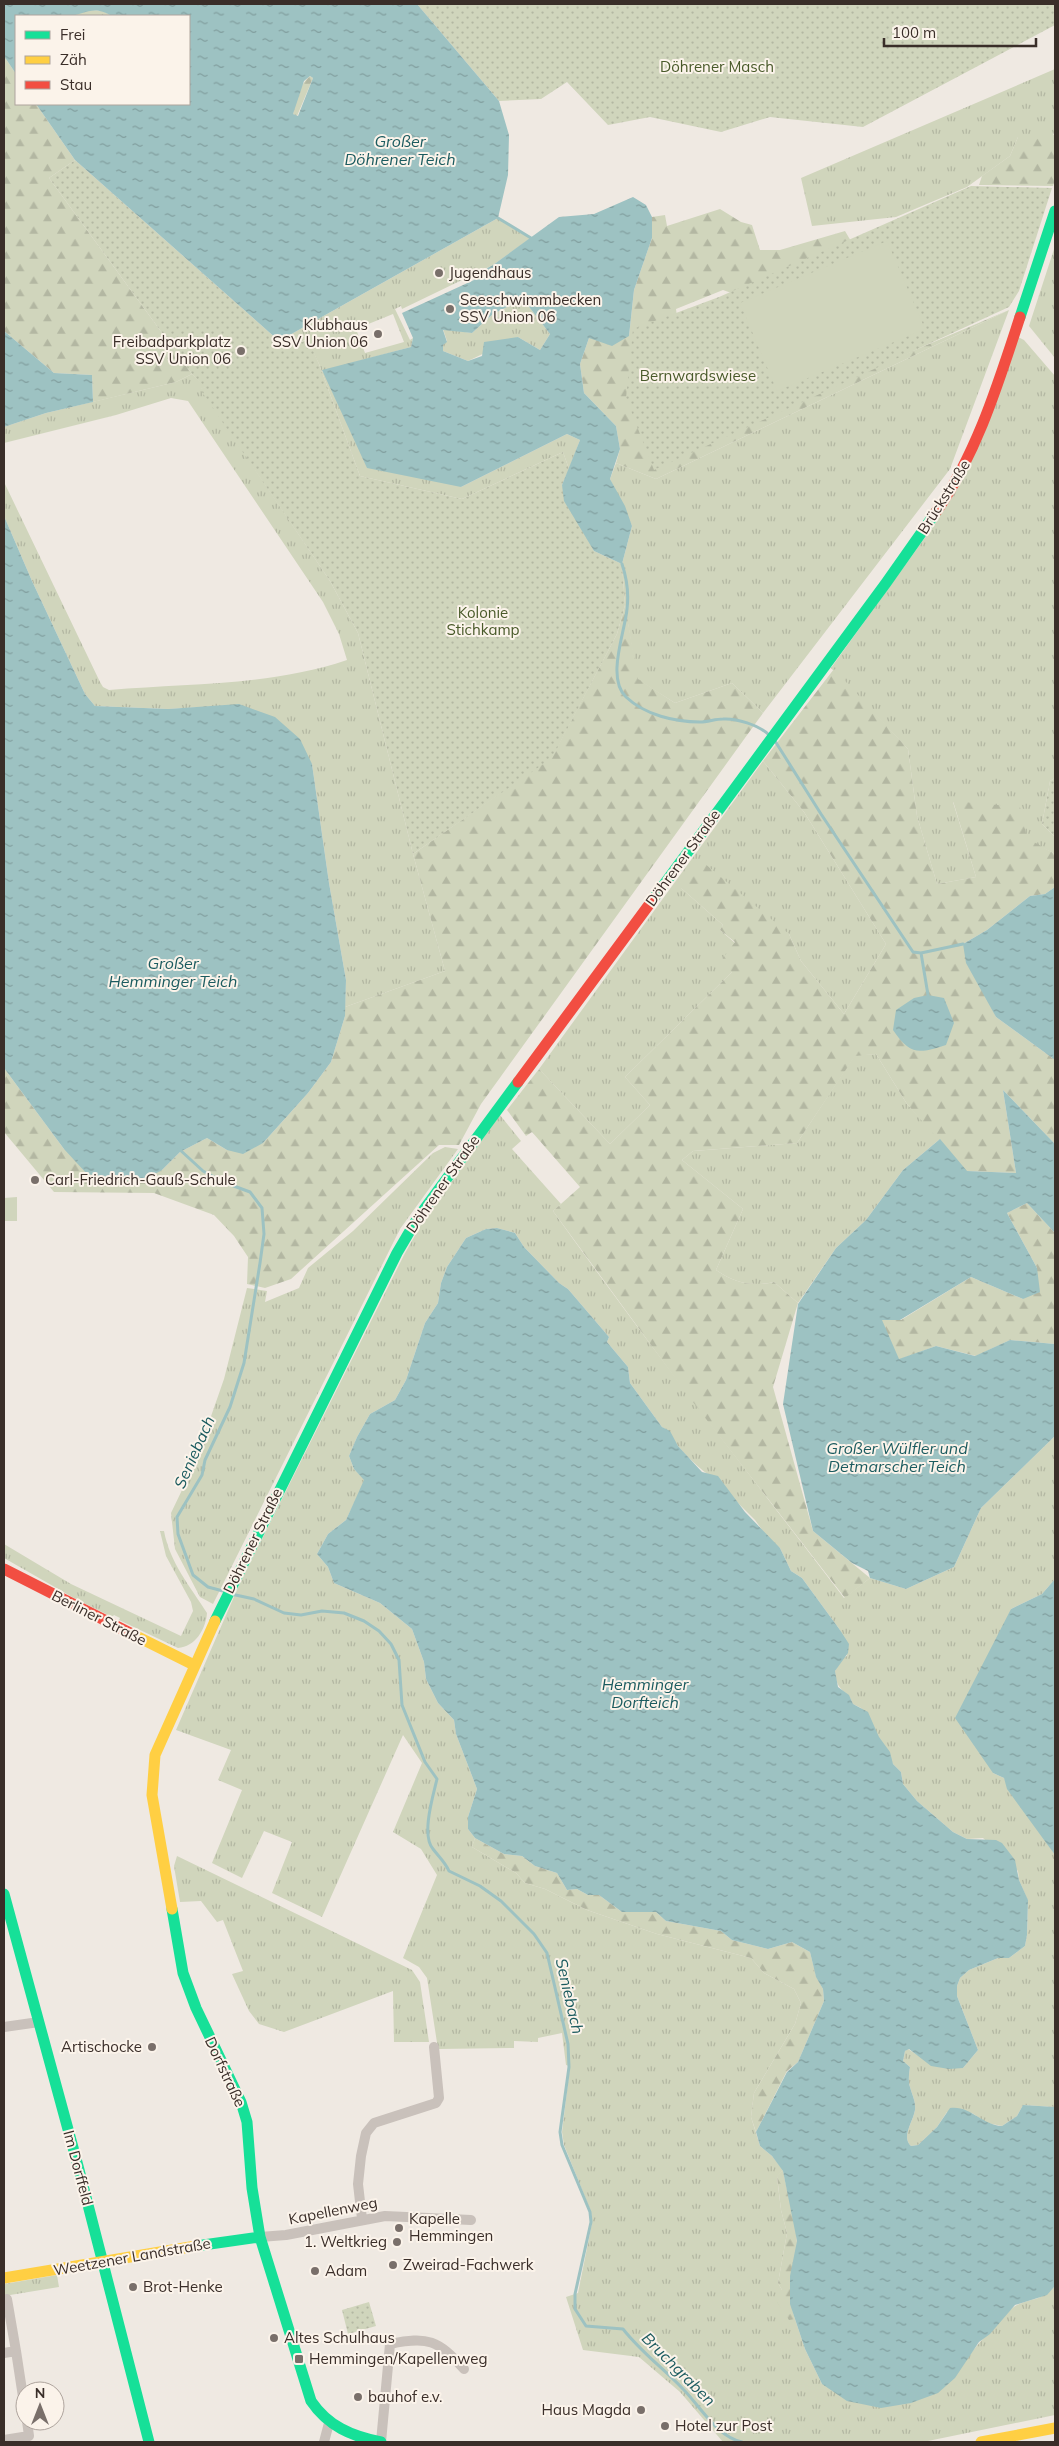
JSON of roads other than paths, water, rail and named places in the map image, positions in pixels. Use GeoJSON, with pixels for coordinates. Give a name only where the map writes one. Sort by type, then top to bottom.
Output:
{"type":"FeatureCollection","features":[{"type":"Feature","properties":{"kind":"street","name":"Brückstraße"},"geometry":{"type":"LineString","coordinates":[[764,747],[921,535],[959,476],[975,443],[998,383],[1055,211]]}},
{"type":"Feature","properties":{"kind":"street","name":"Döhrener Straße"},"geometry":{"type":"LineString","coordinates":[[194,1665],[223,1602],[397,1253],[428,1203],[764,747]]}},
{"type":"Feature","properties":{"kind":"street","name":"Berliner Straße"},"geometry":{"type":"LineString","coordinates":[[4,1569],[194,1665]]}},
{"type":"Feature","properties":{"kind":"street","name":"Dorfstraße"},"geometry":{"type":"LineString","coordinates":[[194,1665],[155,1755],[152,1776],[152,1795],[183,1973],[196,2008],[242,2102],[247,2122],[252,2188],[260,2237],[311,2401],[329,2423],[354,2437],[381,2442]]}},
{"type":"Feature","properties":{"kind":"street","name":"Im Dorffeld"},"geometry":{"type":"LineString","coordinates":[[4,1894],[149,2442]]}},
{"type":"Feature","properties":{"kind":"street"},"geometry":{"type":"LineString","coordinates":[[4,2027],[39,2022]]}},
{"type":"Feature","properties":{"kind":"street"},"geometry":{"type":"LineString","coordinates":[[362,2219],[358,2184],[366,2133],[374,2123],[390,2116],[436,2103],[439,2098],[434,2048]]}},
{"type":"Feature","properties":{"kind":"street","name":"Kapellenweg"},"geometry":{"type":"LineString","coordinates":[[260,2237],[286,2235],[385,2216],[471,2220]]}},
{"type":"Feature","properties":{"kind":"street","name":"Weetzener Landstraße"},"geometry":{"type":"LineString","coordinates":[[4,2278],[237,2239],[260,2237]]}},
{"type":"Feature","properties":{"kind":"street"},"geometry":{"type":"LineString","coordinates":[[8,2299],[21,2381]]}},
{"type":"Feature","properties":{"kind":"street"},"geometry":{"type":"LineString","coordinates":[[381,2442],[390,2344],[405,2340],[430,2340],[447,2351],[464,2369]]}},
{"type":"Feature","properties":{"kind":"street"},"geometry":{"type":"LineString","coordinates":[[4,2353],[16,2351]]}},
{"type":"Feature","properties":{"kind":"street"},"geometry":{"type":"LineString","coordinates":[[324,2442],[329,2423]]}},
{"type":"Feature","properties":{"kind":"street"},"geometry":{"type":"LineString","coordinates":[[981,2442],[1055,2428]]}},
{"type":"Feature","properties":{"kind":"street"},"geometry":{"type":"LineString","coordinates":[[4,2440],[29,2436],[28,2431]]}},
{"type":"Feature","properties":{"kind":"water","name":"Großer Döhrener Teich"},"geometry":{"type":"Polygon","coordinates":[[[4,4],[417,4],[499,101],[509,135],[508,175],[498,218],[279,341],[75,160],[37,105],[190,105],[190,15],[110,15],[94,10],[74,15],[15,15],[15,72],[4,56],[4,4]],[[310,76],[304,81],[293,114],[298,116],[313,78],[310,76]]]}},
{"type":"Feature","properties":{"kind":"water"},"geometry":{"type":"Polygon","coordinates":[[[633,197],[646,205],[652,217],[652,238],[634,290],[629,336],[612,346],[589,338],[580,364],[584,393],[616,426],[620,449],[610,479],[625,506],[632,526],[622,564],[594,551],[564,501],[562,485],[580,440],[567,434],[461,487],[367,468],[322,370],[411,347],[413,338],[402,313],[474,280],[472,276],[493,265],[559,217],[594,214],[633,197]],[[523,299],[493,314],[472,333],[443,330],[447,342],[443,345],[443,351],[468,361],[482,356],[484,342],[518,337],[540,350],[550,334],[523,299]]]}},
{"type":"Feature","properties":{"kind":"water"},"geometry":{"type":"Polygon","coordinates":[[[4,331],[54,373],[92,375],[93,402],[46,413],[4,427],[4,331]]]}},
{"type":"Feature","properties":{"kind":"water","name":"Großer Hemminger Teich"},"geometry":{"type":"Polygon","coordinates":[[[4,516],[85,694],[95,706],[168,709],[239,704],[275,717],[300,739],[312,764],[329,883],[346,980],[345,1016],[331,1062],[308,1093],[263,1143],[243,1154],[227,1150],[207,1138],[180,1152],[162,1170],[142,1181],[87,1174],[64,1149],[4,1068],[4,516]]]}},
{"type":"Feature","properties":{"kind":"water"},"geometry":{"type":"Polygon","coordinates":[[[1055,887],[1055,1060],[996,1017],[966,963],[963,944],[987,930],[1030,896],[1045,894],[1055,887]]]}},
{"type":"Feature","properties":{"kind":"water"},"geometry":{"type":"Polygon","coordinates":[[[928,995],[944,998],[954,1023],[946,1045],[928,1050],[915,1050],[905,1044],[893,1030],[896,1010],[914,998],[928,995]]]}},
{"type":"Feature","properties":{"kind":"water","name":"Großer Wülfler und Detmarscher Teich"},"geometry":{"type":"Polygon","coordinates":[[[1003,1090],[1055,1144],[1055,1233],[1027,1203],[1007,1213],[1037,1268],[1040,1292],[1023,1299],[971,1277],[900,1320],[882,1320],[899,1359],[936,1346],[975,1356],[1010,1340],[1055,1344],[1055,1436],[981,1508],[954,1567],[906,1589],[870,1578],[868,1571],[852,1563],[813,1531],[783,1404],[798,1304],[836,1248],[866,1220],[903,1170],[940,1139],[967,1171],[1016,1173],[1003,1090]]]}},
{"type":"Feature","properties":{"kind":"water","name":"Hemminger Dorfteich"},"geometry":{"type":"Polygon","coordinates":[[[497,1228],[515,1233],[524,1247],[559,1283],[568,1289],[609,1337],[607,1342],[628,1367],[630,1383],[662,1427],[670,1431],[678,1446],[702,1472],[718,1476],[745,1512],[780,1548],[791,1571],[802,1578],[840,1630],[849,1644],[848,1653],[835,1671],[838,1687],[849,1695],[853,1704],[868,1712],[879,1737],[890,1752],[893,1764],[901,1772],[903,1784],[917,1801],[953,1832],[967,1839],[996,1840],[1002,1843],[1015,1860],[1019,1880],[1028,1900],[1025,1946],[1009,1958],[998,1958],[969,1970],[960,1978],[957,1986],[957,1996],[978,2050],[963,2068],[949,2069],[931,2066],[909,2049],[905,2051],[903,2061],[910,2067],[909,2082],[915,2107],[907,2138],[911,2146],[918,2145],[937,2127],[950,2108],[964,2109],[988,2122],[1002,2126],[1017,2116],[1023,2105],[1055,2107],[1055,2286],[1047,2295],[1015,2305],[990,2334],[979,2342],[955,2378],[938,2393],[911,2403],[881,2408],[847,2401],[822,2384],[805,2349],[790,2304],[790,2276],[797,2241],[783,2171],[772,2156],[760,2146],[756,2132],[787,2072],[798,2062],[824,2001],[823,1989],[816,1977],[810,1952],[792,1942],[768,1949],[732,1940],[721,1931],[666,1921],[656,1912],[622,1912],[599,1895],[588,1895],[577,1889],[567,1890],[557,1873],[535,1866],[522,1856],[504,1854],[475,1838],[468,1829],[468,1817],[477,1789],[456,1734],[454,1720],[438,1703],[426,1679],[424,1662],[412,1629],[380,1603],[334,1583],[328,1567],[317,1554],[328,1534],[346,1520],[364,1480],[354,1469],[349,1456],[370,1414],[395,1400],[406,1380],[425,1323],[438,1303],[441,1283],[447,1267],[466,1238],[486,1229],[497,1228]]]}},
{"type":"Feature","properties":{"kind":"water"},"geometry":{"type":"Polygon","coordinates":[[[1055,1579],[1055,1855],[1007,1789],[1004,1778],[993,1773],[955,1718],[1011,1609],[1042,1594],[1055,1579]]]}},
{"type":"Feature","properties":{"kind":"waterway"},"geometry":{"type":"LineString","coordinates":[[498,218],[531,238]]}},
{"type":"Feature","properties":{"kind":"waterway"},"geometry":{"type":"LineString","coordinates":[[622,564],[627,586],[628,603],[618,654],[617,678],[620,689],[626,697],[651,713],[671,719],[690,722],[728,719],[753,725],[769,735]]}},
{"type":"Feature","properties":{"kind":"waterway"},"geometry":{"type":"LineString","coordinates":[[775,741],[913,952],[921,953],[963,944]]}},
{"type":"Feature","properties":{"kind":"waterway"},"geometry":{"type":"LineString","coordinates":[[921,953],[928,995]]}},
{"type":"Feature","properties":{"kind":"waterway","name":"Seniebach"},"geometry":{"type":"LineString","coordinates":[[179,1149],[203,1171],[223,1182],[250,1192],[262,1208],[264,1234],[244,1363],[230,1407],[205,1460],[202,1475],[177,1517],[178,1534],[193,1575],[208,1587],[223,1591]]}},
{"type":"Feature","properties":{"kind":"waterway","name":"Seniebach"},"geometry":{"type":"LineString","coordinates":[[231,1594],[254,1599],[284,1613],[301,1615],[322,1611],[344,1613],[364,1621],[379,1631],[391,1644],[399,1660],[402,1705],[425,1762],[437,1779],[428,1825],[428,1835],[433,1849],[449,1871],[480,1886],[501,1901],[534,1934],[547,1953],[568,2044],[569,2067],[560,2132],[562,2145],[590,2212],[591,2222],[575,2294],[575,2309],[586,2326],[623,2329],[683,2389],[717,2428],[733,2439],[742,2442]]}},
{"type":"Feature","properties":{"kind":"place","name":"Jugendhaus"},"geometry":{"type":"Point","coordinates":[439,273]}},
{"type":"Feature","properties":{"kind":"place","name":"Seeschwimmbecken SSV Union 06"},"geometry":{"type":"Point","coordinates":[450,309]}},
{"type":"Feature","properties":{"kind":"place","name":"Klubhaus SSV Union 06"},"geometry":{"type":"Point","coordinates":[378,334]}},
{"type":"Feature","properties":{"kind":"place","name":"Freibadparkplatz SSV Union 06"},"geometry":{"type":"Point","coordinates":[241,351]}},
{"type":"Feature","properties":{"kind":"place","name":"Carl-Friedrich-Gauß-Schule"},"geometry":{"type":"Point","coordinates":[35,1180]}},
{"type":"Feature","properties":{"kind":"place","name":"Artischocke"},"geometry":{"type":"Point","coordinates":[152,2047]}},
{"type":"Feature","properties":{"kind":"place","name":"Kapelle Hemmingen"},"geometry":{"type":"Point","coordinates":[399,2228]}},
{"type":"Feature","properties":{"kind":"place","name":"1. Weltkrieg"},"geometry":{"type":"Point","coordinates":[397,2242]}},
{"type":"Feature","properties":{"kind":"place","name":"Zweirad-Fachwerk"},"geometry":{"type":"Point","coordinates":[393,2265]}},
{"type":"Feature","properties":{"kind":"place","name":"Adam"},"geometry":{"type":"Point","coordinates":[315,2271]}},
{"type":"Feature","properties":{"kind":"place","name":"Brot-Henke"},"geometry":{"type":"Point","coordinates":[133,2287]}},
{"type":"Feature","properties":{"kind":"place","name":"Altes Schulhaus"},"geometry":{"type":"Point","coordinates":[274,2338]}},
{"type":"Feature","properties":{"kind":"place","name":"Hemmingen/Kapellenweg"},"geometry":{"type":"Point","coordinates":[299,2359]}},
{"type":"Feature","properties":{"kind":"place","name":"bauhof e.v."},"geometry":{"type":"Point","coordinates":[358,2397]}},
{"type":"Feature","properties":{"kind":"place","name":"Haus Magda"},"geometry":{"type":"Point","coordinates":[641,2410]}},
{"type":"Feature","properties":{"kind":"place","name":"Hotel zur Post"},"geometry":{"type":"Point","coordinates":[665,2426]}},
{"type":"Feature","properties":{"kind":"park label","name":"Döhrener Masch"},"geometry":{"type":"Point","coordinates":[717,67]}},
{"type":"Feature","properties":{"kind":"park label","name":"Bernwardswiese"},"geometry":{"type":"Point","coordinates":[698,376]}},
{"type":"Feature","properties":{"kind":"park label","name":"Kolonie Stichkamp"},"geometry":{"type":"Point","coordinates":[483,622]}},
{"type":"Feature","properties":{"kind":"water label","name":"Bruchgraben"},"geometry":{"type":"Point","coordinates":[679,2369]}}]}
